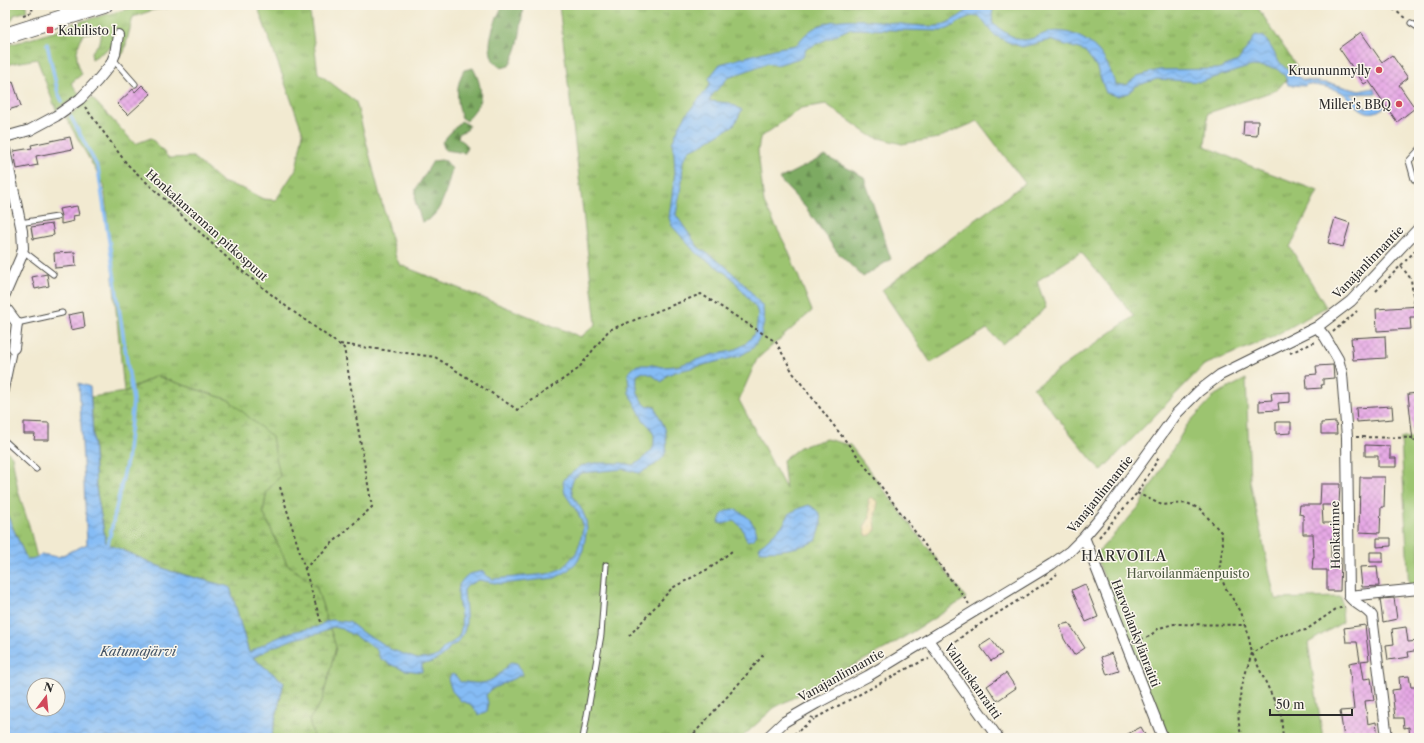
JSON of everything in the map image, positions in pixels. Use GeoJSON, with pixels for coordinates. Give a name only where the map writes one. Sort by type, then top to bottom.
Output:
{"type":"FeatureCollection","features":[{"type":"Feature","properties":{"kind":"highway"},"geometry":{"type":"LineString","coordinates":[[5,36],[104,5]]}},
{"type":"Feature","properties":{"kind":"street"},"geometry":{"type":"LineString","coordinates":[[5,137],[30,130],[56,116],[80,99],[97,82],[111,64],[115,54],[118,35]]}},
{"type":"Feature","properties":{"kind":"street"},"geometry":{"type":"LineString","coordinates":[[5,150],[20,223],[22,250],[21,257],[5,294]]}},
{"type":"Feature","properties":{"kind":"street","name":"Vanajanlinnantie"},"geometry":{"type":"LineString","coordinates":[[767,738],[784,722],[868,676],[1064,555],[1084,537],[1107,510],[1177,413],[1199,391],[1220,375],[1317,327],[1351,301],[1419,228]]}},
{"type":"Feature","properties":{"kind":"street"},"geometry":{"type":"LineString","coordinates":[[5,307],[16,323],[14,348]]}},
{"type":"Feature","properties":{"kind":"street","name":"Honkarinne"},"geometry":{"type":"LineString","coordinates":[[1317,327],[1332,349],[1340,366],[1347,437],[1349,596]]}},
{"type":"Feature","properties":{"kind":"street","name":"Harvoilankylänraitti"},"geometry":{"type":"LineString","coordinates":[[1084,537],[1163,738]]}},
{"type":"Feature","properties":{"kind":"street"},"geometry":{"type":"LineString","coordinates":[[1349,596],[1419,589]]}},
{"type":"Feature","properties":{"kind":"street"},"geometry":{"type":"LineString","coordinates":[[1349,596],[1357,604],[1367,610],[1372,616],[1387,738]]}},
{"type":"Feature","properties":{"kind":"street","name":"Valmuskanraitti"},"geometry":{"type":"LineString","coordinates":[[928,640],[998,738]]}},
{"type":"Feature","properties":{"kind":"lane"},"geometry":{"type":"LineString","coordinates":[[1411,22],[1419,28]]}},
{"type":"Feature","properties":{"kind":"lane"},"geometry":{"type":"LineString","coordinates":[[113,59],[135,84]]}},
{"type":"Feature","properties":{"kind":"lane"},"geometry":{"type":"LineString","coordinates":[[1419,150],[1409,161],[1414,179],[1419,184]]}},
{"type":"Feature","properties":{"kind":"lane"},"geometry":{"type":"LineString","coordinates":[[20,223],[57,217]]}},
{"type":"Feature","properties":{"kind":"lane"},"geometry":{"type":"LineString","coordinates":[[22,250],[53,274]]}},
{"type":"Feature","properties":{"kind":"lane"},"geometry":{"type":"LineString","coordinates":[[16,323],[62,313]]}},
{"type":"Feature","properties":{"kind":"lane"},"geometry":{"type":"LineString","coordinates":[[5,392],[14,348]]}},
{"type":"Feature","properties":{"kind":"lane"},"geometry":{"type":"LineString","coordinates":[[5,442],[36,469]]}},
{"type":"Feature","properties":{"kind":"lane"},"geometry":{"type":"LineString","coordinates":[[583,738],[601,635],[606,565]]}},
{"type":"Feature","properties":{"kind":"path"},"geometry":{"type":"LineString","coordinates":[[21,16],[33,12],[31,5]]}},
{"type":"Feature","properties":{"kind":"path"},"geometry":{"type":"LineString","coordinates":[[1388,5],[1411,22]]}},
{"type":"Feature","properties":{"kind":"path","name":"Honkalanrannan pitkospuut"},"geometry":{"type":"LineString","coordinates":[[80,99],[127,164],[237,267],[287,307],[340,344],[435,357],[518,410],[578,369],[609,330],[701,294],[776,342],[793,373],[888,495],[974,611]]}},
{"type":"Feature","properties":{"kind":"path"},"geometry":{"type":"LineString","coordinates":[[1401,266],[1411,278],[1419,344]]}},
{"type":"Feature","properties":{"kind":"path"},"geometry":{"type":"LineString","coordinates":[[305,568],[372,507],[344,348],[340,344]]}},
{"type":"Feature","properties":{"kind":"path"},"geometry":{"type":"LineString","coordinates":[[1347,437],[1419,438]]}},
{"type":"Feature","properties":{"kind":"path"},"geometry":{"type":"LineString","coordinates":[[280,487],[321,622]]}},
{"type":"Feature","properties":{"kind":"path"},"geometry":{"type":"LineString","coordinates":[[1137,492],[1162,505],[1187,503],[1200,509],[1221,532],[1223,544],[1220,572],[1225,587],[1240,610],[1246,625],[1252,653],[1281,715],[1283,738]]}},
{"type":"Feature","properties":{"kind":"path"},"geometry":{"type":"LineString","coordinates":[[629,636],[672,588],[710,568],[732,551]]}},
{"type":"Feature","properties":{"kind":"path"},"geometry":{"type":"LineString","coordinates":[[1242,738],[1240,729],[1239,695],[1252,653],[1282,636],[1306,630],[1336,609],[1357,604]]}},
{"type":"Feature","properties":{"kind":"path"},"geometry":{"type":"LineString","coordinates":[[1126,645],[1150,636],[1159,628],[1174,624],[1246,625]]}},
{"type":"Feature","properties":{"kind":"path"},"geometry":{"type":"LineString","coordinates":[[690,738],[764,654]]}},
{"type":"Feature","properties":{"kind":"path"},"geometry":{"type":"LineString","coordinates":[[789,738],[814,719]]}},
{"type":"Feature","properties":{"kind":"green space"},"geometry":{"type":"Polygon","coordinates":[[[5,5],[27,5],[27,11],[14,15],[12,20],[5,24],[5,5]]]}},
{"type":"Feature","properties":{"kind":"green space"},"geometry":{"type":"Polygon","coordinates":[[[143,5],[186,5],[153,10],[133,17],[124,52],[120,57],[121,34],[114,45],[92,59],[91,53],[100,42],[102,31],[83,34],[77,54],[78,63],[82,74],[71,83],[80,95],[56,110],[37,59],[5,65],[5,46],[61,30],[74,23],[143,5]]]}},
{"type":"Feature","properties":{"kind":"green space"},"geometry":{"type":"Polygon","coordinates":[[[257,5],[309,5],[318,73],[356,102],[396,258],[400,265],[581,337],[596,324],[559,5],[1256,5],[1297,67],[1277,90],[1208,113],[1205,146],[1245,164],[1318,191],[1290,247],[1326,307],[1269,339],[1204,365],[1101,471],[1033,388],[1134,316],[1081,252],[1037,281],[1046,308],[1002,344],[987,329],[931,363],[882,290],[1025,183],[978,121],[938,138],[902,144],[871,136],[826,104],[801,108],[760,138],[758,151],[764,203],[788,250],[812,311],[757,359],[739,400],[786,489],[783,460],[800,447],[826,439],[850,445],[966,598],[890,646],[774,708],[741,738],[310,738],[313,734],[309,720],[322,701],[336,647],[316,586],[287,564],[263,512],[267,491],[280,476],[229,400],[156,376],[124,392],[104,185],[66,118],[92,98],[135,144],[151,138],[169,158],[193,157],[222,182],[244,189],[263,199],[276,200],[296,169],[303,133],[257,5]]]}},
{"type":"Feature","properties":{"kind":"green space"},"geometry":{"type":"Polygon","coordinates":[[[503,5],[523,6],[521,30],[516,51],[509,66],[501,68],[494,62],[491,55],[490,40],[494,25],[503,5]]]}},
{"type":"Feature","properties":{"kind":"green space"},"geometry":{"type":"Polygon","coordinates":[[[473,68],[479,82],[481,96],[477,107],[467,121],[461,117],[458,88],[464,70],[473,68]]]}},
{"type":"Feature","properties":{"kind":"green space"},"geometry":{"type":"Polygon","coordinates":[[[461,121],[469,125],[467,130],[459,133],[458,138],[467,146],[465,153],[445,150],[442,142],[461,121]]]}},
{"type":"Feature","properties":{"kind":"green space"},"geometry":{"type":"Polygon","coordinates":[[[825,156],[864,177],[891,259],[863,277],[837,252],[806,208],[779,179],[825,156]]]}},
{"type":"Feature","properties":{"kind":"green space"},"geometry":{"type":"Polygon","coordinates":[[[433,161],[446,161],[452,169],[446,192],[439,208],[429,219],[422,222],[415,201],[416,189],[433,161]]]}},
{"type":"Feature","properties":{"kind":"green space"},"geometry":{"type":"Polygon","coordinates":[[[156,376],[229,400],[272,437],[280,476],[267,491],[263,512],[287,564],[316,586],[336,647],[322,701],[309,720],[313,734],[310,738],[271,738],[284,682],[250,656],[229,587],[170,571],[106,543],[96,488],[91,397],[125,392],[156,376]]]}},
{"type":"Feature","properties":{"kind":"green space","name":"Harvoilanmäenpuisto"},"geometry":{"type":"Polygon","coordinates":[[[1246,379],[1250,481],[1275,599],[1341,597],[1343,622],[1308,643],[1323,738],[1167,738],[1095,554],[1138,508],[1187,425],[1215,395],[1246,379]]]}},
{"type":"Feature","properties":{"kind":"green space"},"geometry":{"type":"Polygon","coordinates":[[[1401,438],[1419,438],[1419,589],[1409,590],[1401,438]]]}},
{"type":"Feature","properties":{"kind":"green space"},"geometry":{"type":"Polygon","coordinates":[[[5,449],[12,456],[18,491],[29,525],[37,558],[27,560],[5,510],[5,449]]]}},
{"type":"Feature","properties":{"kind":"sand"},"geometry":{"type":"Polygon","coordinates":[[[871,497],[878,502],[875,518],[876,530],[870,536],[866,535],[864,527],[870,517],[868,500],[871,497]]]}},
{"type":"Feature","properties":{"kind":"water","name":"Katumajärvi"},"geometry":{"type":"Polygon","coordinates":[[[975,5],[989,5],[993,9],[993,24],[1015,38],[1023,40],[1057,31],[1080,37],[1099,51],[1107,63],[1116,85],[1126,85],[1138,76],[1159,70],[1218,69],[1238,61],[1256,35],[1264,37],[1284,67],[1303,80],[1333,84],[1359,91],[1373,88],[1377,93],[1350,94],[1366,108],[1383,102],[1386,106],[1370,113],[1356,106],[1345,95],[1337,90],[1307,84],[1305,86],[1288,85],[1285,76],[1277,69],[1252,66],[1200,82],[1157,79],[1136,86],[1128,93],[1117,96],[1106,93],[1096,66],[1085,51],[1050,40],[1022,47],[994,35],[979,16],[969,17],[941,31],[849,29],[806,49],[803,57],[777,65],[767,63],[728,78],[712,95],[709,101],[730,103],[742,110],[734,125],[701,145],[689,150],[683,161],[682,181],[676,215],[698,247],[725,266],[746,286],[763,307],[764,323],[760,337],[753,348],[740,356],[675,372],[667,375],[662,382],[652,375],[643,372],[637,375],[637,389],[639,397],[648,407],[655,406],[665,428],[667,446],[666,452],[656,464],[639,473],[624,469],[581,473],[574,478],[571,486],[573,496],[583,512],[587,529],[583,550],[578,561],[566,572],[555,578],[500,584],[479,580],[468,585],[464,590],[466,624],[462,636],[457,643],[451,646],[439,659],[430,663],[422,664],[422,672],[405,670],[389,664],[380,658],[376,648],[342,629],[333,627],[321,633],[294,639],[271,648],[253,658],[284,682],[271,738],[5,738],[5,510],[27,560],[38,557],[41,554],[58,557],[87,544],[79,383],[90,387],[96,488],[106,543],[170,571],[230,587],[249,653],[268,642],[291,632],[317,627],[327,621],[332,620],[349,622],[363,633],[379,641],[390,649],[417,659],[432,658],[439,655],[444,648],[456,640],[460,633],[461,621],[458,592],[460,583],[469,574],[484,571],[485,575],[493,579],[547,574],[563,568],[576,553],[583,528],[578,513],[565,494],[563,483],[564,479],[581,466],[594,463],[622,463],[632,465],[639,462],[652,450],[654,435],[650,427],[644,421],[629,393],[628,373],[637,365],[662,367],[677,366],[715,354],[733,351],[745,344],[756,331],[758,314],[756,308],[732,278],[696,253],[672,226],[669,218],[675,172],[672,143],[686,115],[710,85],[709,78],[720,64],[778,48],[797,45],[809,31],[825,23],[842,20],[862,20],[920,26],[938,26],[975,5]]]}},
{"type":"Feature","properties":{"kind":"water"},"geometry":{"type":"Polygon","coordinates":[[[809,505],[818,512],[821,521],[820,530],[816,541],[788,549],[760,551],[759,546],[783,525],[790,513],[809,505]]]}},
{"type":"Feature","properties":{"kind":"water"},"geometry":{"type":"Polygon","coordinates":[[[733,509],[745,515],[752,522],[757,534],[754,539],[747,541],[742,528],[734,520],[724,524],[719,523],[723,513],[733,509]]]}},
{"type":"Feature","properties":{"kind":"water"},"geometry":{"type":"Polygon","coordinates":[[[511,662],[517,663],[523,674],[492,689],[486,695],[488,703],[487,711],[479,715],[470,704],[461,701],[452,691],[448,679],[452,674],[456,676],[460,682],[485,682],[497,676],[511,662]]]}},
{"type":"Feature","properties":{"kind":"building","name":"Kruununmylly"},"geometry":{"type":"Polygon","coordinates":[[[1361,32],[1382,62],[1392,55],[1408,78],[1399,85],[1415,108],[1397,122],[1369,81],[1364,84],[1339,48],[1361,32]]]}},
{"type":"Feature","properties":{"kind":"building"},"geometry":{"type":"Polygon","coordinates":[[[13,82],[21,106],[5,111],[5,85],[13,82]]]}},
{"type":"Feature","properties":{"kind":"building"},"geometry":{"type":"Polygon","coordinates":[[[142,85],[151,94],[128,115],[117,104],[133,89],[135,92],[142,85]]]}},
{"type":"Feature","properties":{"kind":"building"},"geometry":{"type":"Polygon","coordinates":[[[1244,121],[1258,121],[1257,136],[1243,135],[1244,121]]]}},
{"type":"Feature","properties":{"kind":"building"},"geometry":{"type":"Polygon","coordinates":[[[70,137],[73,149],[36,156],[38,165],[17,169],[14,151],[32,148],[31,145],[70,137]]]}},
{"type":"Feature","properties":{"kind":"building"},"geometry":{"type":"Polygon","coordinates":[[[77,206],[79,215],[73,216],[74,221],[61,224],[59,209],[77,206]]]}},
{"type":"Feature","properties":{"kind":"building"},"geometry":{"type":"Polygon","coordinates":[[[1335,218],[1350,223],[1343,247],[1328,243],[1335,218]]]}},
{"type":"Feature","properties":{"kind":"building"},"geometry":{"type":"Polygon","coordinates":[[[52,224],[54,235],[33,239],[31,227],[52,224]]]}},
{"type":"Feature","properties":{"kind":"building"},"geometry":{"type":"Polygon","coordinates":[[[75,252],[76,266],[55,268],[54,253],[75,252]]]}},
{"type":"Feature","properties":{"kind":"building"},"geometry":{"type":"Polygon","coordinates":[[[47,274],[49,286],[35,289],[32,277],[47,274]]]}},
{"type":"Feature","properties":{"kind":"building"},"geometry":{"type":"Polygon","coordinates":[[[1419,306],[1419,317],[1410,317],[1411,329],[1377,331],[1376,309],[1419,306]]]}},
{"type":"Feature","properties":{"kind":"building"},"geometry":{"type":"Polygon","coordinates":[[[83,312],[85,327],[71,330],[68,315],[83,312]]]}},
{"type":"Feature","properties":{"kind":"building"},"geometry":{"type":"Polygon","coordinates":[[[1385,336],[1386,358],[1353,360],[1351,338],[1385,336]]]}},
{"type":"Feature","properties":{"kind":"building"},"geometry":{"type":"Polygon","coordinates":[[[1333,365],[1334,378],[1323,379],[1323,385],[1321,385],[1322,388],[1307,389],[1306,375],[1317,374],[1316,366],[1333,365]]]}},
{"type":"Feature","properties":{"kind":"building"},"geometry":{"type":"Polygon","coordinates":[[[1290,392],[1290,402],[1278,403],[1279,410],[1259,411],[1259,401],[1272,400],[1271,393],[1290,392]]]}},
{"type":"Feature","properties":{"kind":"building"},"geometry":{"type":"Polygon","coordinates":[[[1419,393],[1419,440],[1413,441],[1408,394],[1419,393]]]}},
{"type":"Feature","properties":{"kind":"building"},"geometry":{"type":"Polygon","coordinates":[[[1392,406],[1393,419],[1357,422],[1356,408],[1392,406]]]}},
{"type":"Feature","properties":{"kind":"building"},"geometry":{"type":"Polygon","coordinates":[[[24,422],[49,423],[49,440],[34,440],[35,434],[24,434],[24,422]]]}},
{"type":"Feature","properties":{"kind":"building"},"geometry":{"type":"Polygon","coordinates":[[[1276,422],[1291,422],[1291,433],[1276,434],[1276,422]]]}},
{"type":"Feature","properties":{"kind":"building"},"geometry":{"type":"Polygon","coordinates":[[[1336,422],[1337,434],[1321,434],[1321,423],[1336,422]]]}},
{"type":"Feature","properties":{"kind":"building"},"geometry":{"type":"Polygon","coordinates":[[[1365,445],[1390,446],[1390,458],[1396,458],[1396,467],[1378,467],[1378,456],[1365,456],[1365,445]]]}},
{"type":"Feature","properties":{"kind":"building"},"geometry":{"type":"Polygon","coordinates":[[[1360,477],[1385,477],[1384,507],[1381,507],[1380,533],[1359,532],[1360,477]]]}},
{"type":"Feature","properties":{"kind":"building"},"geometry":{"type":"Polygon","coordinates":[[[1321,484],[1340,484],[1339,505],[1322,505],[1323,523],[1339,523],[1339,538],[1331,538],[1331,557],[1341,557],[1340,591],[1327,591],[1327,570],[1312,570],[1314,557],[1313,534],[1303,534],[1303,515],[1299,514],[1300,505],[1320,505],[1321,484]]]}},
{"type":"Feature","properties":{"kind":"building"},"geometry":{"type":"Polygon","coordinates":[[[1377,538],[1391,538],[1391,546],[1377,547],[1377,538]]]}},
{"type":"Feature","properties":{"kind":"building"},"geometry":{"type":"Polygon","coordinates":[[[1370,552],[1383,552],[1383,562],[1370,562],[1370,552]]]}},
{"type":"Feature","properties":{"kind":"building"},"geometry":{"type":"Polygon","coordinates":[[[1377,566],[1379,586],[1362,587],[1360,567],[1377,566]]]}},
{"type":"Feature","properties":{"kind":"building"},"geometry":{"type":"Polygon","coordinates":[[[1085,584],[1098,617],[1086,622],[1072,590],[1085,584]]]}},
{"type":"Feature","properties":{"kind":"building"},"geometry":{"type":"Polygon","coordinates":[[[1394,598],[1397,619],[1383,622],[1380,599],[1394,598]]]}},
{"type":"Feature","properties":{"kind":"building"},"geometry":{"type":"Polygon","coordinates":[[[1069,623],[1085,648],[1074,655],[1064,639],[1060,625],[1069,623]]]}},
{"type":"Feature","properties":{"kind":"building"},"geometry":{"type":"Polygon","coordinates":[[[1365,625],[1369,660],[1361,661],[1364,679],[1371,678],[1374,700],[1365,701],[1368,724],[1376,722],[1378,735],[1374,735],[1375,738],[1344,738],[1340,711],[1354,710],[1349,663],[1360,661],[1357,642],[1346,642],[1344,628],[1365,625]]]}},
{"type":"Feature","properties":{"kind":"building"},"geometry":{"type":"Polygon","coordinates":[[[1406,627],[1408,642],[1419,641],[1419,650],[1408,652],[1409,657],[1388,660],[1386,645],[1394,644],[1392,629],[1406,627]]]}},
{"type":"Feature","properties":{"kind":"building"},"geometry":{"type":"Polygon","coordinates":[[[991,639],[1002,654],[991,661],[980,646],[991,639]]]}},
{"type":"Feature","properties":{"kind":"building"},"geometry":{"type":"Polygon","coordinates":[[[1112,653],[1119,671],[1107,675],[1101,657],[1112,653]]]}},
{"type":"Feature","properties":{"kind":"building"},"geometry":{"type":"Polygon","coordinates":[[[1006,673],[1016,688],[997,701],[987,686],[1006,673]]]}},
{"type":"Feature","properties":{"kind":"building"},"geometry":{"type":"Polygon","coordinates":[[[1409,676],[1411,687],[1418,687],[1419,738],[1410,738],[1409,727],[1404,728],[1403,718],[1395,718],[1392,690],[1400,689],[1399,677],[1409,676]]]}},
{"type":"Feature","properties":{"kind":"building"},"geometry":{"type":"Polygon","coordinates":[[[1141,727],[1147,738],[1120,738],[1141,727]]]}},
{"type":"Feature","properties":{"kind":"waterway"},"geometry":{"type":"LineString","coordinates":[[47,44],[58,93],[62,101]]}},
{"type":"Feature","properties":{"kind":"waterway"},"geometry":{"type":"LineString","coordinates":[[71,117],[98,168],[133,401],[127,460],[108,544]]}},
{"type":"Feature","properties":{"kind":"place","name":"Kahilisto I"},"geometry":{"type":"Point","coordinates":[50,30]}},
{"type":"Feature","properties":{"kind":"place","name":"Kruununmylly"},"geometry":{"type":"Point","coordinates":[1379,70]}},
{"type":"Feature","properties":{"kind":"place","name":"Miller's BBQ"},"geometry":{"type":"Point","coordinates":[1399,104]}},
{"type":"Feature","properties":{"kind":"district","name":"HARVOILA"},"geometry":{"type":"Point","coordinates":[1124,556]}}]}
